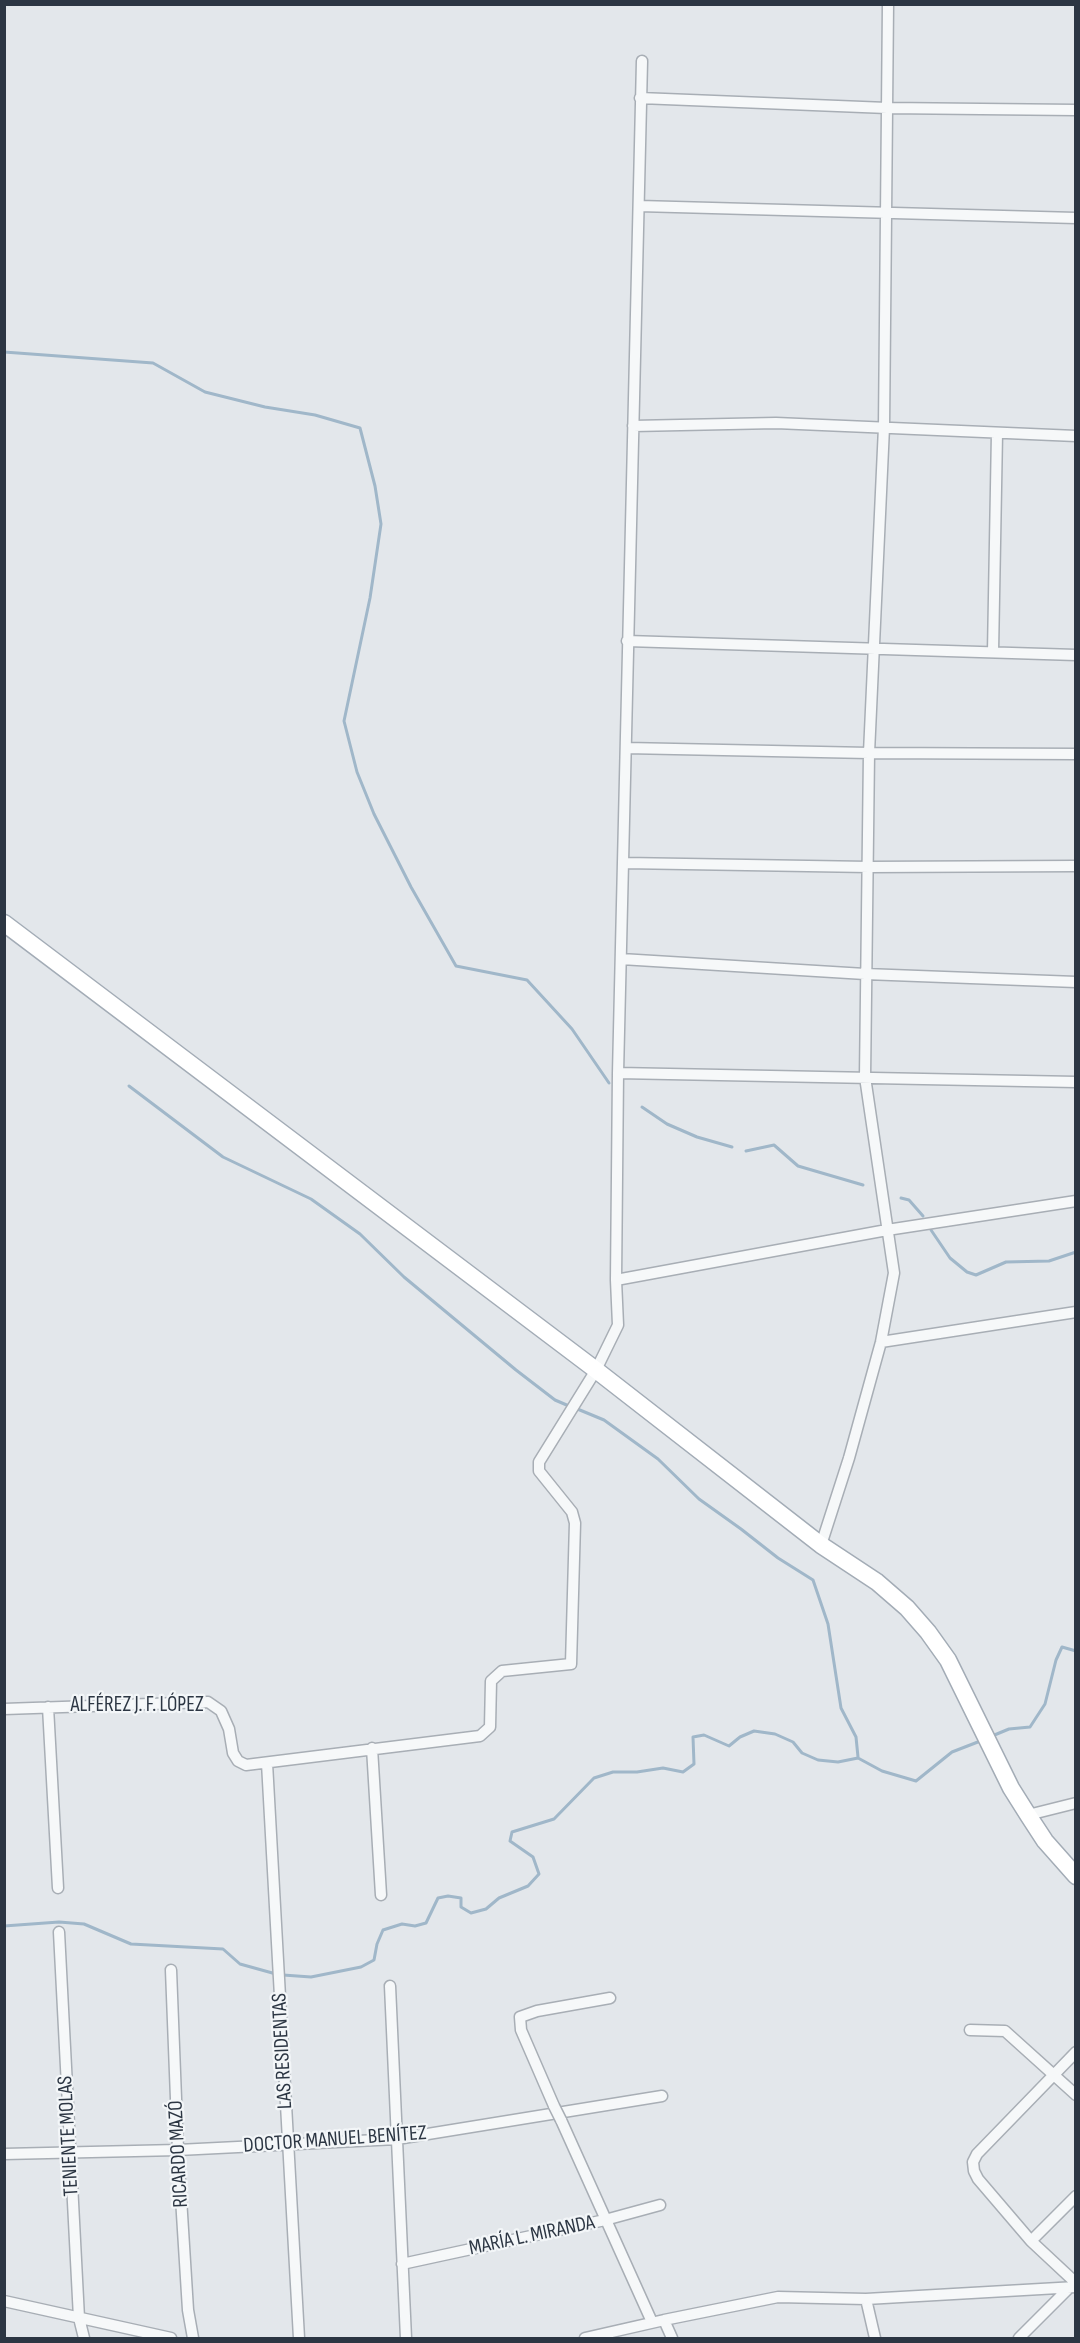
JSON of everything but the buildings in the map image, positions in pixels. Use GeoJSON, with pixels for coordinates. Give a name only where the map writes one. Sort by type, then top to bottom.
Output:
{"type":"FeatureCollection","features":[{"type":"Feature","properties":{"kind":"main road"},"geometry":{"type":"LineString","coordinates":[[4,923],[596,1371],[821,1545],[877,1582],[907,1608],[948,1660],[990,1747],[1028,1815],[1045,1841],[1076,1876]]}},
{"type":"Feature","properties":{"kind":"street"},"geometry":{"type":"LineString","coordinates":[[821,1545],[849,1458],[881,1342],[894,1273],[865,1077],[869,753],[884,427],[888,4]]}},
{"type":"Feature","properties":{"kind":"street"},"geometry":{"type":"LineString","coordinates":[[267,1763],[480,1736],[490,1726],[491,1680],[502,1671],[571,1664],[575,1523],[572,1512],[539,1471],[539,1462],[596,1371],[618,1324],[616,1280],[618,1073],[642,61]]}},
{"type":"Feature","properties":{"kind":"street"},"geometry":{"type":"LineString","coordinates":[[640,98],[887,108],[1076,110]]}},
{"type":"Feature","properties":{"kind":"street"},"geometry":{"type":"LineString","coordinates":[[639,206],[1076,218]]}},
{"type":"Feature","properties":{"kind":"street"},"geometry":{"type":"LineString","coordinates":[[633,426],[776,423],[1076,436]]}},
{"type":"Feature","properties":{"kind":"street"},"geometry":{"type":"LineString","coordinates":[[993,652],[997,433]]}},
{"type":"Feature","properties":{"kind":"street"},"geometry":{"type":"LineString","coordinates":[[627,641],[1076,655]]}},
{"type":"Feature","properties":{"kind":"street"},"geometry":{"type":"LineString","coordinates":[[626,748],[1076,754]]}},
{"type":"Feature","properties":{"kind":"street"},"geometry":{"type":"LineString","coordinates":[[624,863],[869,867],[1076,866]]}},
{"type":"Feature","properties":{"kind":"street"},"geometry":{"type":"LineString","coordinates":[[621,959],[865,974],[1076,982]]}},
{"type":"Feature","properties":{"kind":"street"},"geometry":{"type":"LineString","coordinates":[[618,1073],[1076,1082]]}},
{"type":"Feature","properties":{"kind":"street"},"geometry":{"type":"LineString","coordinates":[[616,1280],[887,1230],[1076,1201]]}},
{"type":"Feature","properties":{"kind":"street"},"geometry":{"type":"LineString","coordinates":[[881,1342],[1076,1312]]}},
{"type":"Feature","properties":{"kind":"street","name":"ALFÉREZ J. F. LÓPEZ"},"geometry":{"type":"LineString","coordinates":[[4,1709],[208,1702],[221,1711],[229,1729],[233,1753],[238,1761],[246,1766],[267,1763]]}},
{"type":"Feature","properties":{"kind":"street"},"geometry":{"type":"LineString","coordinates":[[48,1707],[58,1888]]}},
{"type":"Feature","properties":{"kind":"street"},"geometry":{"type":"LineString","coordinates":[[372,1748],[381,1895]]}},
{"type":"Feature","properties":{"kind":"street","name":"LAS RESIDENTAS"},"geometry":{"type":"LineString","coordinates":[[267,1763],[299,2338]]}},
{"type":"Feature","properties":{"kind":"street"},"geometry":{"type":"LineString","coordinates":[[1028,1815],[1076,1803]]}},
{"type":"Feature","properties":{"kind":"street","name":"TENIENTE MOLAS"},"geometry":{"type":"LineString","coordinates":[[59,1932],[79,2318],[84,2338]]}},
{"type":"Feature","properties":{"kind":"street","name":"RICARDO MAZÓ"},"geometry":{"type":"LineString","coordinates":[[171,1970],[178,2150],[188,2310],[193,2338]]}},
{"type":"Feature","properties":{"kind":"street"},"geometry":{"type":"LineString","coordinates":[[390,1986],[406,2338]]}},
{"type":"Feature","properties":{"kind":"street"},"geometry":{"type":"LineString","coordinates":[[610,1998],[537,2011],[520,2018],[521,2030],[652,2322]]}},
{"type":"Feature","properties":{"kind":"street"},"geometry":{"type":"LineString","coordinates":[[970,2030],[1005,2031],[1076,2095]]}},
{"type":"Feature","properties":{"kind":"street"},"geometry":{"type":"LineString","coordinates":[[1073,2286],[1031,2241],[974,2171],[973,2162],[977,2154],[1076,2052]]}},
{"type":"Feature","properties":{"kind":"street","name":"DOCTOR MANUEL BENÍTEZ"},"geometry":{"type":"LineString","coordinates":[[4,2154],[178,2150],[397,2139],[662,2096]]}},
{"type":"Feature","properties":{"kind":"street"},"geometry":{"type":"LineString","coordinates":[[1031,2241],[1076,2196]]}},
{"type":"Feature","properties":{"kind":"street","name":"MARÍA L. MIRANDA"},"geometry":{"type":"LineString","coordinates":[[402,2264],[605,2220],[660,2205]]}},
{"type":"Feature","properties":{"kind":"street"},"geometry":{"type":"LineString","coordinates":[[585,2338],[778,2297],[866,2299],[1073,2286]]}},
{"type":"Feature","properties":{"kind":"street"},"geometry":{"type":"LineString","coordinates":[[1020,2338],[1073,2286]]}},
{"type":"Feature","properties":{"kind":"street"},"geometry":{"type":"LineString","coordinates":[[866,2299],[875,2338]]}},
{"type":"Feature","properties":{"kind":"street"},"geometry":{"type":"LineString","coordinates":[[4,2301],[171,2338]]}},
{"type":"Feature","properties":{"kind":"street"},"geometry":{"type":"LineString","coordinates":[[664,2320],[672,2338]]}},
{"type":"Feature","properties":{"kind":"waterway"},"geometry":{"type":"LineString","coordinates":[[4,352],[153,363],[205,392],[265,407],[315,415],[360,428],[375,486],[381,524],[370,598],[344,721],[357,772],[374,814],[411,887],[456,966],[527,980],[572,1029],[609,1083]]}},
{"type":"Feature","properties":{"kind":"waterway"},"geometry":{"type":"LineString","coordinates":[[129,1086],[223,1157],[311,1199],[360,1234],[404,1277],[516,1370],[555,1400],[569,1406]]}},
{"type":"Feature","properties":{"kind":"waterway"},"geometry":{"type":"LineString","coordinates":[[642,1107],[667,1124],[697,1137],[732,1147]]}},
{"type":"Feature","properties":{"kind":"waterway"},"geometry":{"type":"LineString","coordinates":[[746,1151],[774,1145],[798,1166],[863,1185]]}},
{"type":"Feature","properties":{"kind":"waterway"},"geometry":{"type":"LineString","coordinates":[[901,1198],[909,1200],[923,1216]]}},
{"type":"Feature","properties":{"kind":"waterway"},"geometry":{"type":"LineString","coordinates":[[931,1230],[950,1258],[967,1272],[976,1275],[1006,1262],[1049,1261],[1076,1252]]}},
{"type":"Feature","properties":{"kind":"waterway"},"geometry":{"type":"LineString","coordinates":[[575,1408],[604,1420],[658,1459],[699,1499],[778,1558],[813,1580],[828,1624],[841,1708],[856,1737],[858,1757]]}},
{"type":"Feature","properties":{"kind":"waterway"},"geometry":{"type":"LineString","coordinates":[[992,1736],[1009,1729],[1030,1727],[1045,1704],[1056,1660],[1062,1647],[1076,1651]]}},
{"type":"Feature","properties":{"kind":"waterway"},"geometry":{"type":"LineString","coordinates":[[283,1975],[311,1977],[361,1967],[374,1960],[383,1930],[402,1924],[415,1926],[426,1923],[438,1898],[448,1896],[461,1898],[461,1907],[471,1913],[486,1909],[499,1898],[528,1886],[539,1874],[533,1857],[510,1841],[512,1832],[554,1819],[594,1778],[613,1772],[637,1772],[663,1768],[683,1772],[694,1764],[693,1737],[704,1735],[729,1746],[740,1737],[754,1731],[775,1734],[793,1742],[802,1753],[818,1760],[838,1762],[858,1758],[882,1771],[916,1781],[952,1752],[983,1740]]}},
{"type":"Feature","properties":{"kind":"waterway"},"geometry":{"type":"LineString","coordinates":[[4,1926],[59,1922],[84,1924],[131,1944],[223,1949],[240,1964],[276,1974]]}}]}
